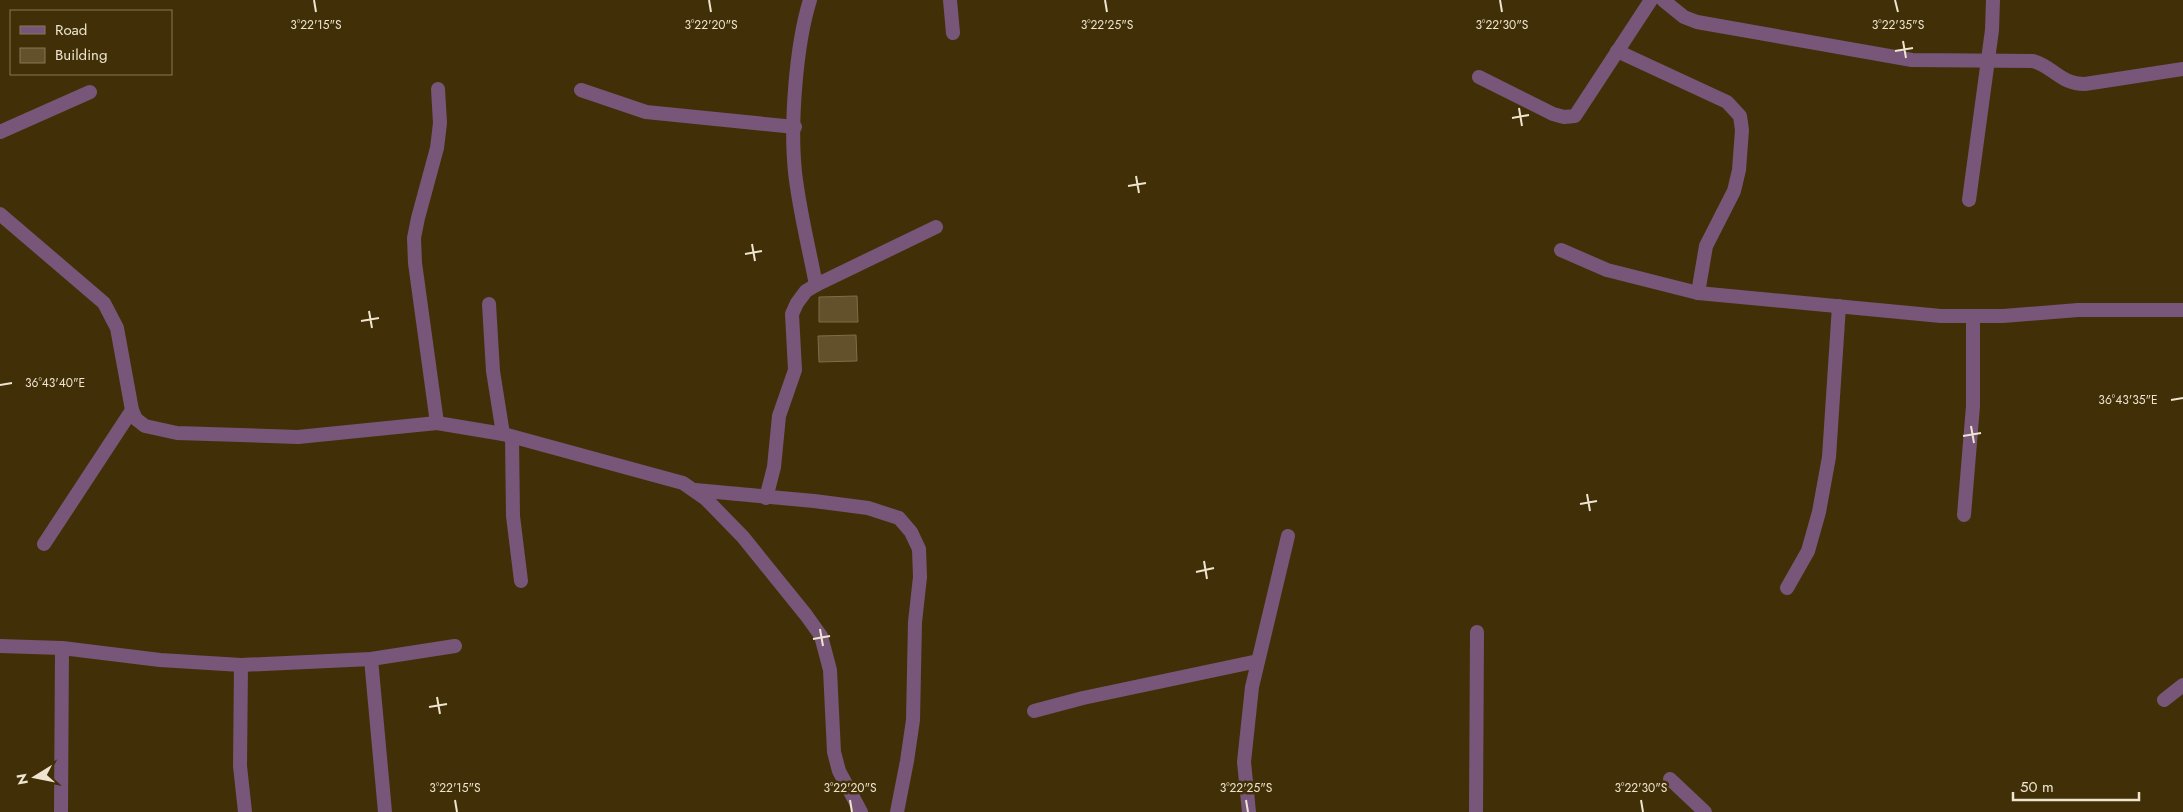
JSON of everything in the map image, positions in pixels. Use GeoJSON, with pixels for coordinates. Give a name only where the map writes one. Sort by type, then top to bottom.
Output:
{"type":"FeatureCollection","features":[{"type":"Feature","properties":{"kind":"street"},"geometry":{"type":"LineString","coordinates":[[810,0],[801,36],[795,127],[795,171],[816,285]]}},
{"type":"Feature","properties":{"kind":"street"},"geometry":{"type":"LineString","coordinates":[[950,0],[953,33]]}},
{"type":"Feature","properties":{"kind":"street"},"geometry":{"type":"LineString","coordinates":[[1479,76],[1553,114],[1570,118],[1575,116],[1652,0]]}},
{"type":"Feature","properties":{"kind":"street"},"geometry":{"type":"LineString","coordinates":[[1663,0],[1684,17],[1715,26],[1906,59],[2033,61],[2042,64],[2060,78],[2072,84],[2085,84],[2183,69]]}},
{"type":"Feature","properties":{"kind":"street"},"geometry":{"type":"LineString","coordinates":[[1969,200],[1993,0]]}},
{"type":"Feature","properties":{"kind":"street"},"geometry":{"type":"LineString","coordinates":[[1617,51],[1727,102],[1740,116],[1742,130],[1739,170],[1734,191],[1706,246],[1698,293]]}},
{"type":"Feature","properties":{"kind":"street"},"geometry":{"type":"LineString","coordinates":[[437,423],[415,264],[414,238],[437,148],[440,123],[438,89]]}},
{"type":"Feature","properties":{"kind":"street"},"geometry":{"type":"LineString","coordinates":[[580,90],[646,112],[795,127]]}},
{"type":"Feature","properties":{"kind":"street"},"geometry":{"type":"LineString","coordinates":[[0,132],[90,92]]}},
{"type":"Feature","properties":{"kind":"street"},"geometry":{"type":"LineString","coordinates":[[0,214],[104,303],[118,334],[132,410],[136,419],[145,426],[177,433],[298,437],[437,423],[508,436],[683,483],[694,490],[706,499],[743,537],[821,636],[830,670],[834,752],[839,772],[861,812]]}},
{"type":"Feature","properties":{"kind":"street"},"geometry":{"type":"LineString","coordinates":[[766,498],[774,467],[779,416],[794,370],[792,314],[797,304],[806,291],[816,285],[936,227]]}},
{"type":"Feature","properties":{"kind":"street"},"geometry":{"type":"LineString","coordinates":[[1560,250],[1607,270],[1698,293],[1941,316],[2078,310],[2183,310]]}},
{"type":"Feature","properties":{"kind":"street"},"geometry":{"type":"LineString","coordinates":[[488,304],[494,371],[508,436],[513,516],[521,581]]}},
{"type":"Feature","properties":{"kind":"street"},"geometry":{"type":"LineString","coordinates":[[1787,588],[1808,551],[1819,512],[1829,457],[1838,306]]}},
{"type":"Feature","properties":{"kind":"street"},"geometry":{"type":"LineString","coordinates":[[1964,515],[1973,406],[1973,316]]}},
{"type":"Feature","properties":{"kind":"street"},"geometry":{"type":"LineString","coordinates":[[44,544],[132,410]]}},
{"type":"Feature","properties":{"kind":"street"},"geometry":{"type":"LineString","coordinates":[[694,490],[868,508],[899,518],[911,532],[919,549],[920,577],[915,622],[913,720],[908,761],[897,812]]}},
{"type":"Feature","properties":{"kind":"street"},"geometry":{"type":"LineString","coordinates":[[1249,812],[1245,783],[1245,754],[1252,687],[1288,536]]}},
{"type":"Feature","properties":{"kind":"street"},"geometry":{"type":"LineString","coordinates":[[1476,812],[1477,632]]}},
{"type":"Feature","properties":{"kind":"street"},"geometry":{"type":"LineString","coordinates":[[0,646],[62,648],[160,660],[241,665],[371,659],[455,646]]}},
{"type":"Feature","properties":{"kind":"street"},"geometry":{"type":"LineString","coordinates":[[61,812],[62,648]]}},
{"type":"Feature","properties":{"kind":"street"},"geometry":{"type":"LineString","coordinates":[[371,659],[385,812]]}},
{"type":"Feature","properties":{"kind":"street"},"geometry":{"type":"LineString","coordinates":[[1034,711],[1083,698],[1258,661]]}},
{"type":"Feature","properties":{"kind":"street"},"geometry":{"type":"LineString","coordinates":[[241,665],[240,766],[245,812]]}},
{"type":"Feature","properties":{"kind":"street"},"geometry":{"type":"LineString","coordinates":[[2164,700],[2183,685]]}},
{"type":"Feature","properties":{"kind":"street"},"geometry":{"type":"LineString","coordinates":[[1670,779],[1705,812]]}},
{"type":"Feature","properties":{"kind":"building"},"geometry":{"type":"Polygon","coordinates":[[[857,296],[858,322],[819,322],[819,297],[857,296]]]}},
{"type":"Feature","properties":{"kind":"building"},"geometry":{"type":"Polygon","coordinates":[[[856,335],[857,361],[819,362],[818,336],[856,335]]]}}]}
